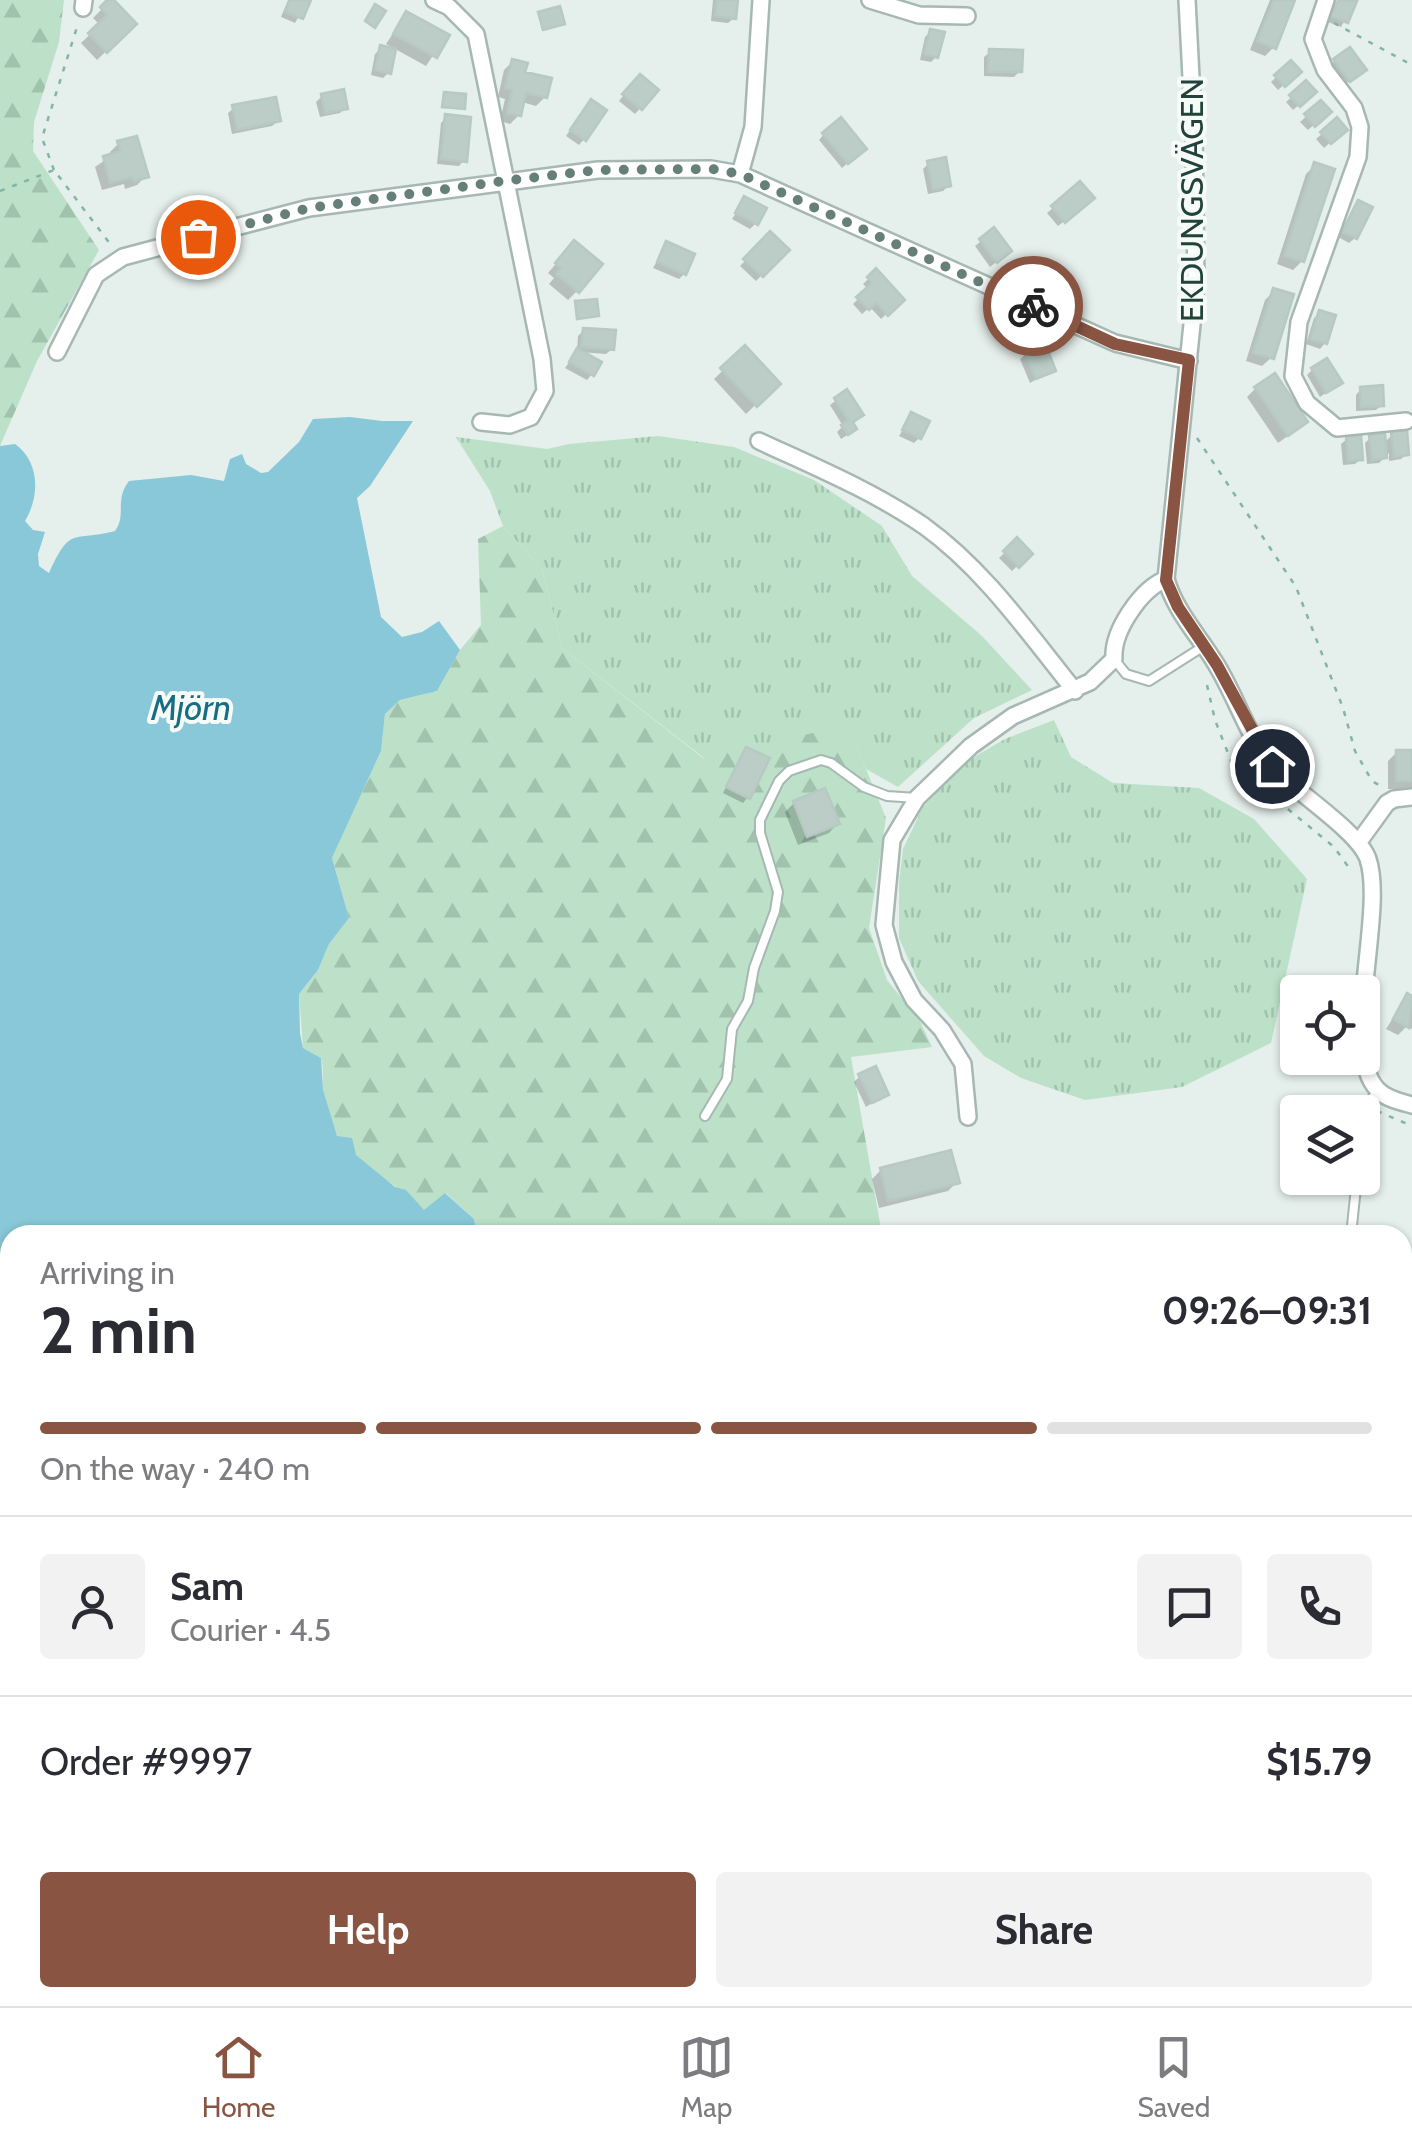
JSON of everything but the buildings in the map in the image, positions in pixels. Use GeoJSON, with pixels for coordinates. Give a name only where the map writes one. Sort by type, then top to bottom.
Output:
{"type":"FeatureCollection","features":[{"type":"Feature","properties":{"kind":"street"},"geometry":{"type":"LineString","coordinates":[[434,0],[462,18],[476,34],[533,310],[545,391],[536,411],[521,422],[481,422]]}},
{"type":"Feature","properties":{"kind":"street"},"geometry":{"type":"LineString","coordinates":[[740,174],[753,127],[761,0]]}},
{"type":"Feature","properties":{"kind":"street"},"geometry":{"type":"LineString","coordinates":[[870,0],[919,15],[967,16]]}},
{"type":"Feature","properties":{"kind":"street","name":"EKDUNGSVÄGEN"},"geometry":{"type":"LineString","coordinates":[[1166,580],[1196,285],[1187,0]]}},
{"type":"Feature","properties":{"kind":"street"},"geometry":{"type":"LineString","coordinates":[[1326,0],[1312,39],[1325,70],[1354,108],[1360,128],[1358,158],[1299,322],[1293,376],[1308,403],[1337,428],[1406,422]]}},
{"type":"Feature","properties":{"kind":"street"},"geometry":{"type":"LineString","coordinates":[[58,352],[96,274],[123,257],[309,208],[598,170],[712,169],[740,174],[1115,344],[1189,360]]}},
{"type":"Feature","properties":{"kind":"street"},"geometry":{"type":"LineString","coordinates":[[759,441],[836,477],[925,528],[995,591],[1074,691]]}},
{"type":"Feature","properties":{"kind":"street"},"geometry":{"type":"LineString","coordinates":[[968,1117],[962,1064],[942,1030],[914,1000],[894,962],[884,925],[892,840],[917,798],[988,732],[1013,716],[1090,682],[1114,658],[1113,648],[1135,607],[1152,587],[1166,580],[1272,766],[1367,856],[1372,882],[1364,993],[1366,1070],[1378,1090],[1412,1105]]}},
{"type":"Feature","properties":{"kind":"street"},"geometry":{"type":"LineString","coordinates":[[1358,844],[1394,798],[1412,797]]}},
{"type":"Feature","properties":{"kind":"lane"},"geometry":{"type":"LineString","coordinates":[[1114,658],[1126,674],[1149,681],[1204,646]]}},
{"type":"Feature","properties":{"kind":"lane"},"geometry":{"type":"LineString","coordinates":[[705,1116],[726,1080],[732,1029],[748,1000],[754,968],[775,911],[778,892],[760,833],[760,820],[779,781],[789,772],[821,760],[831,762],[864,787],[887,796],[917,798]]}},
{"type":"Feature","properties":{"kind":"lane"},"geometry":{"type":"LineString","coordinates":[[1374,1095],[1378,1090]]}},
{"type":"Feature","properties":{"kind":"lane"},"geometry":{"type":"LineString","coordinates":[[1352,1225],[1355,1195]]}},
{"type":"Feature","properties":{"kind":"path"},"geometry":{"type":"LineString","coordinates":[[83,4],[42,138],[54,170],[100,234],[123,257]]}},
{"type":"Feature","properties":{"kind":"path"},"geometry":{"type":"LineString","coordinates":[[1318,16],[1412,65]]}},
{"type":"Feature","properties":{"kind":"path"},"geometry":{"type":"LineString","coordinates":[[0,191],[54,170]]}},
{"type":"Feature","properties":{"kind":"path"},"geometry":{"type":"LineString","coordinates":[[1184,414],[1210,462],[1222,472],[1296,587],[1326,660],[1355,750],[1372,781],[1394,798]]}},
{"type":"Feature","properties":{"kind":"path"},"geometry":{"type":"LineString","coordinates":[[1207,680],[1215,720],[1235,771],[1260,786],[1340,853],[1356,883]]}},
{"type":"Feature","properties":{"kind":"green space"},"geometry":{"type":"Polygon","coordinates":[[[0,0],[64,0],[59,42],[34,122],[33,151],[99,250],[37,361],[0,446],[0,0]]]}},
{"type":"Feature","properties":{"kind":"green space"},"geometry":{"type":"Polygon","coordinates":[[[658,436],[734,447],[814,480],[882,526],[912,576],[982,636],[1032,690],[974,718],[898,787],[866,769],[848,726],[704,758],[562,648],[542,569],[503,526],[490,491],[456,437],[547,449],[658,436]]]}},
{"type":"Feature","properties":{"kind":"green space"},"geometry":{"type":"Polygon","coordinates":[[[503,526],[542,569],[562,648],[703,758],[848,725],[886,818],[869,928],[887,980],[920,1021],[932,1047],[851,1057],[880,1225],[475,1225],[474,1219],[446,1193],[425,1211],[355,1157],[337,1135],[325,1101],[321,1058],[303,1048],[299,994],[349,918],[332,858],[381,751],[385,714],[400,700],[437,691],[460,650],[481,625],[478,539],[503,526]]]}},
{"type":"Feature","properties":{"kind":"green space"},"geometry":{"type":"Polygon","coordinates":[[[1054,720],[1071,757],[1113,783],[1199,788],[1254,819],[1307,879],[1286,975],[1280,975],[1280,1002],[1271,1043],[1182,1087],[1085,1100],[1021,1078],[984,1056],[918,981],[899,938],[903,849],[923,807],[967,761],[1005,739],[1054,720]]]}},
{"type":"Feature","properties":{"kind":"water","name":"Mjörn"},"geometry":{"type":"Polygon","coordinates":[[[313,419],[413,421],[370,486],[357,498],[381,617],[402,637],[422,632],[439,621],[460,650],[437,691],[400,700],[385,714],[381,751],[332,858],[349,918],[299,994],[303,1048],[321,1058],[323,1090],[337,1136],[352,1138],[356,1155],[395,1187],[406,1190],[424,1210],[445,1193],[474,1219],[475,1225],[0,1225],[0,446],[15,444],[33,470],[35,490],[25,521],[33,530],[45,532],[38,554],[39,566],[49,573],[63,548],[74,538],[115,531],[129,481],[191,475],[224,481],[230,459],[242,454],[246,464],[261,473],[268,472],[299,442],[313,419]]]}},
{"type":"Feature","properties":{"kind":"way so far"},"geometry":{"type":"LineString","coordinates":[[198,237],[309,208],[504,181],[598,170],[712,169],[740,174],[1033,306]]}},
{"type":"Feature","properties":{"kind":"route"},"geometry":{"type":"LineString","coordinates":[[1033,306],[1115,344],[1189,360],[1166,580],[1272,766]]}}]}
